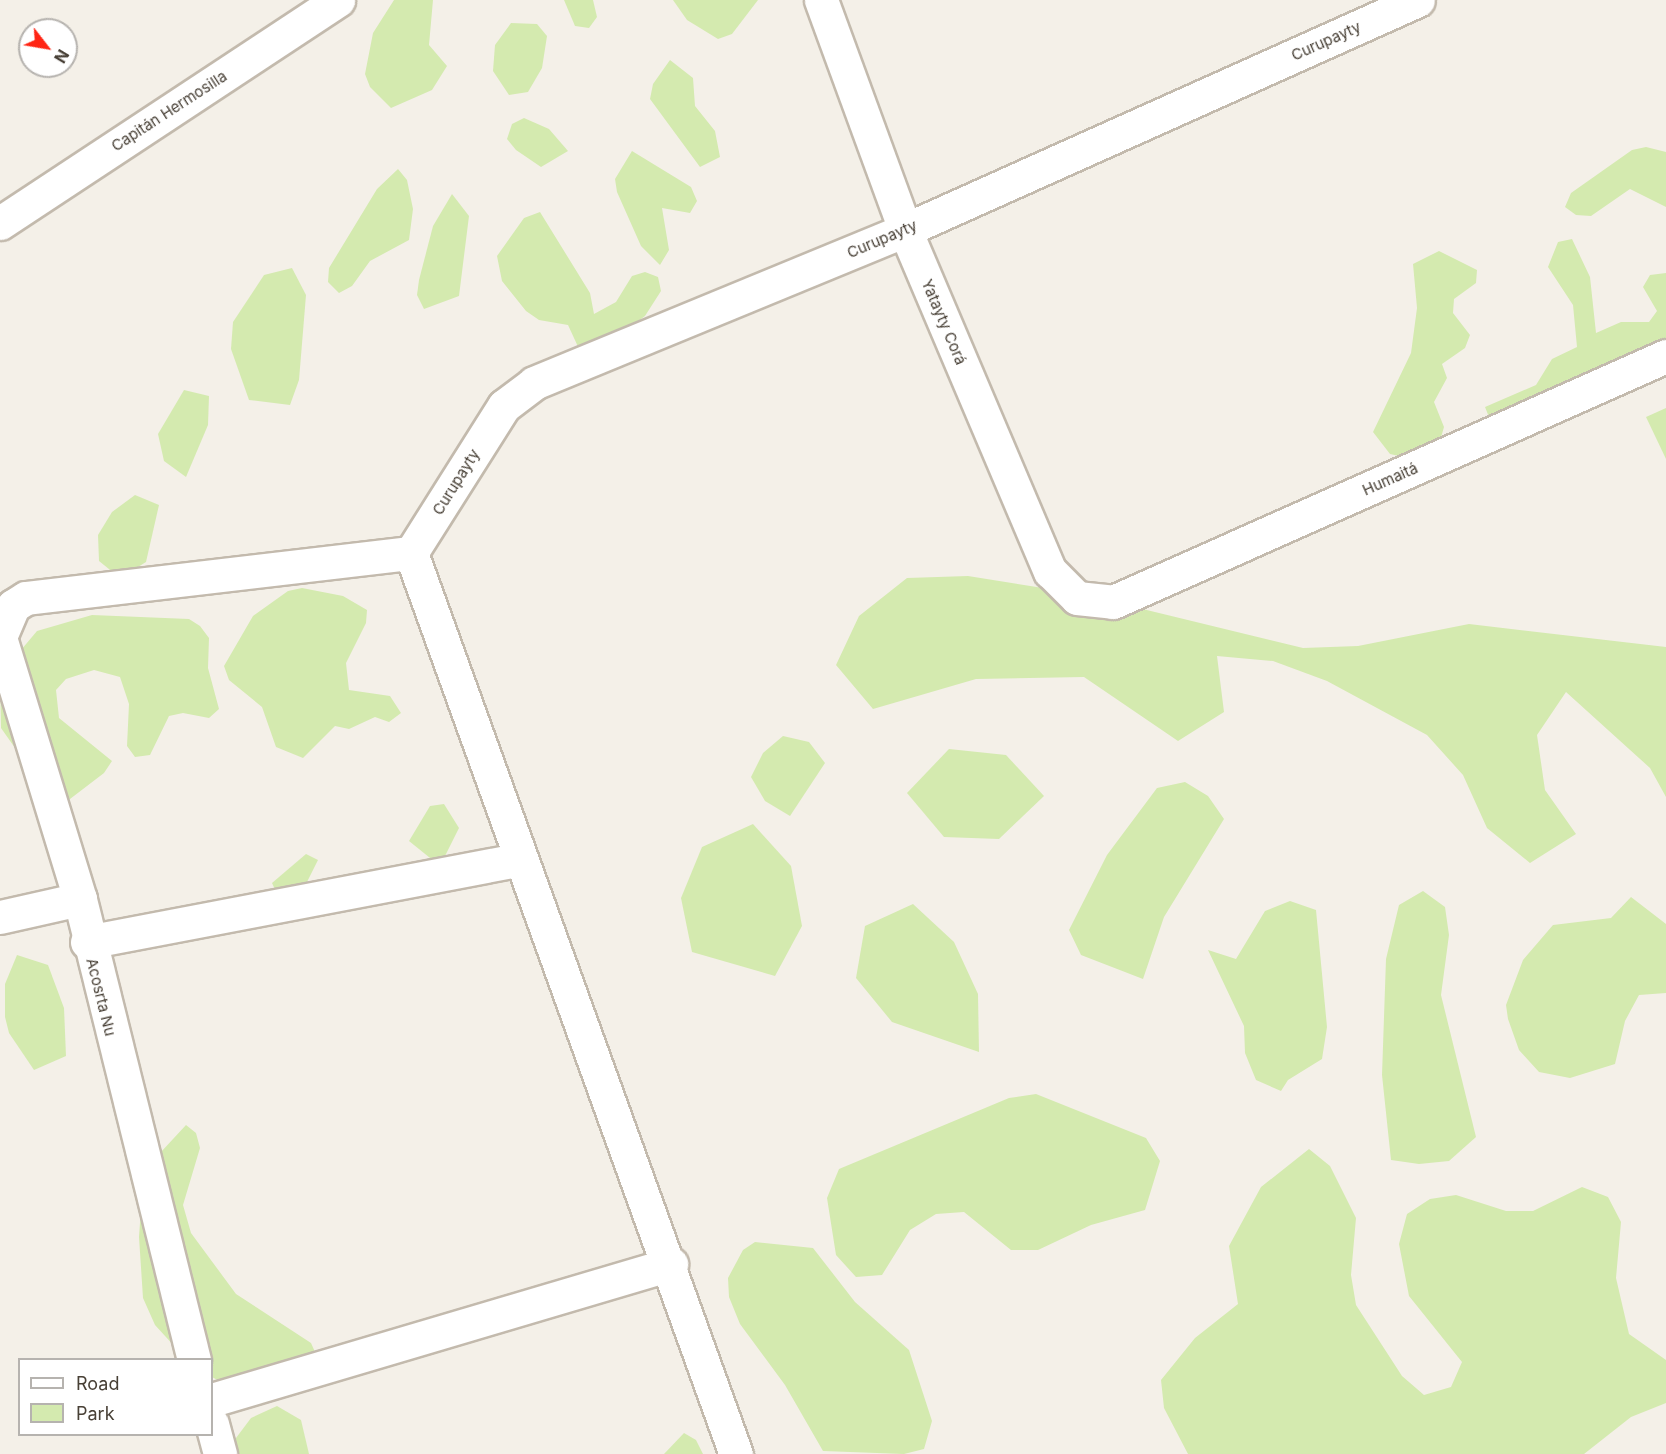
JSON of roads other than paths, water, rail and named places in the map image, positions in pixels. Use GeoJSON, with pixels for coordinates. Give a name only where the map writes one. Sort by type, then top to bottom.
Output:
{"type":"FeatureCollection","features":[{"type":"Feature","properties":{"kind":"street","name":"Capitán Hermosilla"},"geometry":{"type":"LineString","coordinates":[[0,223],[338,0]]}},
{"type":"Feature","properties":{"kind":"street","name":"Yatayty Corá"},"geometry":{"type":"LineString","coordinates":[[821,0],[905,230],[1050,571],[1077,598],[1113,602]]}},
{"type":"Feature","properties":{"kind":"street","name":"Curupayty"},"geometry":{"type":"LineString","coordinates":[[411,553],[504,406],[534,383],[905,230],[1418,0]]}},
{"type":"Feature","properties":{"kind":"street","name":"Humaitá"},"geometry":{"type":"LineString","coordinates":[[1113,602],[1666,356]]}},
{"type":"Feature","properties":{"kind":"street"},"geometry":{"type":"LineString","coordinates":[[0,637],[13,606],[26,598],[411,553],[518,860],[671,1264],[736,1454]]}},
{"type":"Feature","properties":{"kind":"street","name":"Acosrta Nu"},"geometry":{"type":"LineString","coordinates":[[0,637],[80,899],[87,942],[194,1358]]}},
{"type":"Feature","properties":{"kind":"street"},"geometry":{"type":"LineString","coordinates":[[87,942],[518,860]]}},
{"type":"Feature","properties":{"kind":"street"},"geometry":{"type":"LineString","coordinates":[[0,917],[80,899]]}},
{"type":"Feature","properties":{"kind":"street"},"geometry":{"type":"LineString","coordinates":[[213,1400],[671,1264]]}},
{"type":"Feature","properties":{"kind":"street"},"geometry":{"type":"LineString","coordinates":[[213,1428],[220,1454]]}}]}
